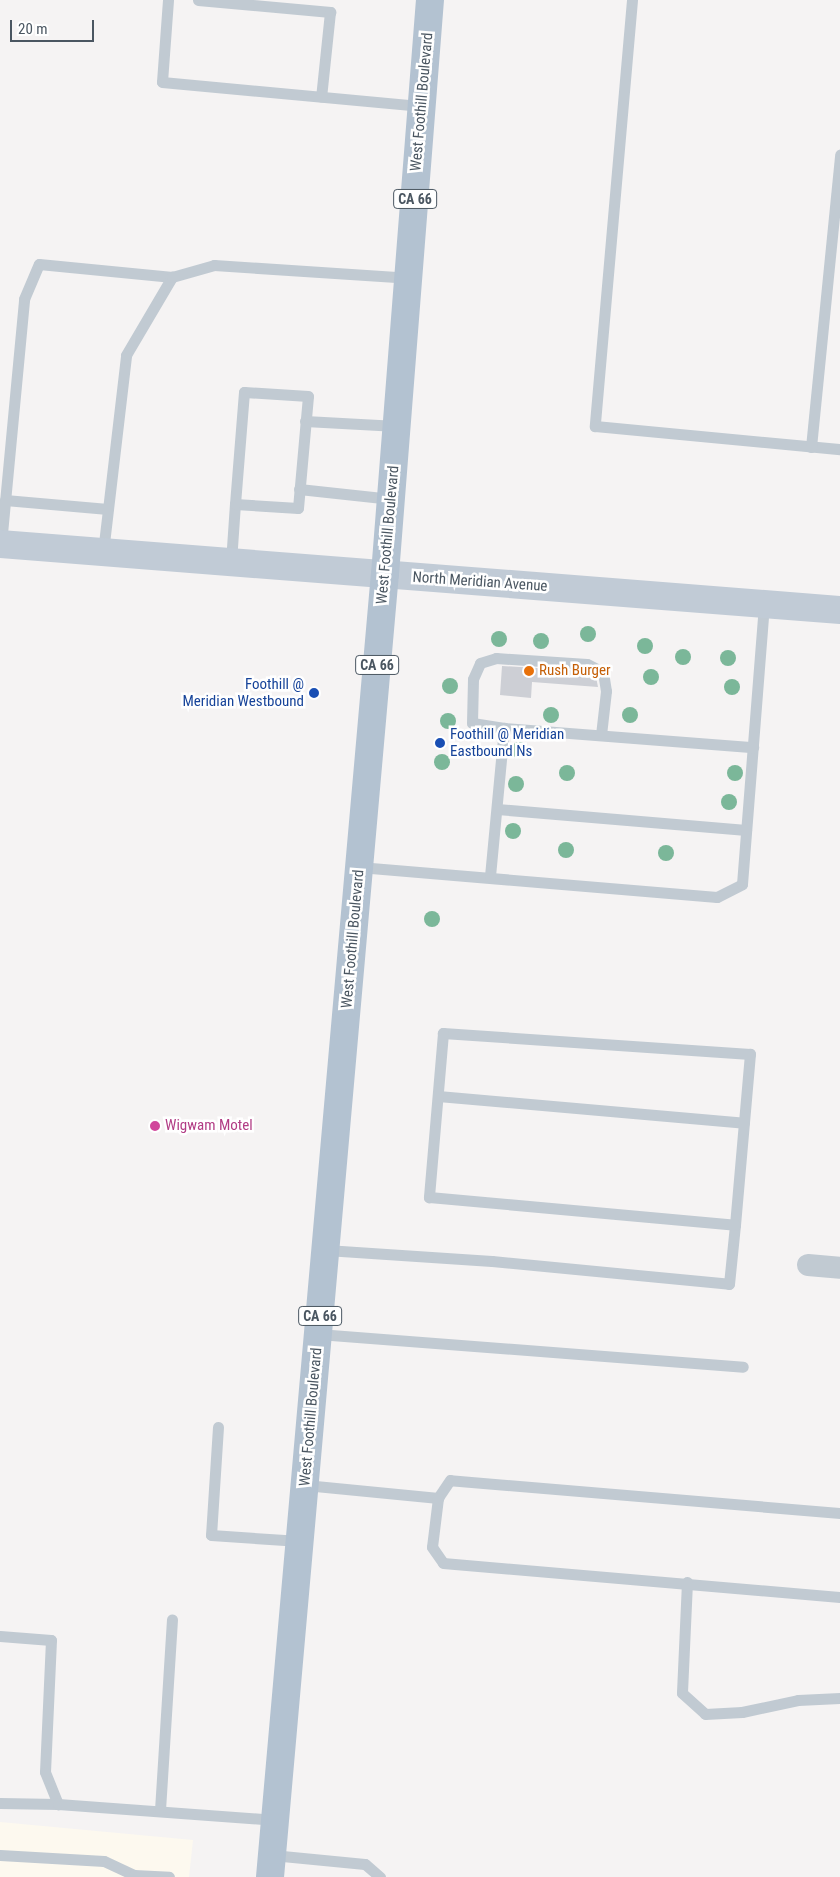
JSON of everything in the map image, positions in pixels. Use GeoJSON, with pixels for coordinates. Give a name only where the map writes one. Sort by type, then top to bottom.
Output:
{"type":"FeatureCollection","features":[{"type":"Feature","properties":{"kind":"main road","name":"West Foothill Boulevard"},"geometry":{"type":"LineString","coordinates":[[271,1866],[385,574],[430,0]]}},
{"type":"Feature","properties":{"kind":"street","name":"North Meridian Avenue"},"geometry":{"type":"LineString","coordinates":[[1,544],[840,610]]}},
{"type":"Feature","properties":{"kind":"street"},"geometry":{"type":"LineString","coordinates":[[808,1265],[840,1268]]}},
{"type":"Feature","properties":{"kind":"lane"},"geometry":{"type":"LineString","coordinates":[[168,0],[162,82],[422,106]]}},
{"type":"Feature","properties":{"kind":"lane"},"geometry":{"type":"LineString","coordinates":[[198,0],[330,12],[320,97]]}},
{"type":"Feature","properties":{"kind":"lane"},"geometry":{"type":"LineString","coordinates":[[632,0],[595,426],[840,449]]}},
{"type":"Feature","properties":{"kind":"lane"},"geometry":{"type":"LineString","coordinates":[[811,447],[837,232],[840,154]]}},
{"type":"Feature","properties":{"kind":"lane"},"geometry":{"type":"LineString","coordinates":[[1,544],[24,299],[39,264],[172,277],[214,264],[408,278]]}},
{"type":"Feature","properties":{"kind":"lane"},"geometry":{"type":"LineString","coordinates":[[103,552],[126,355],[172,277]]}},
{"type":"Feature","properties":{"kind":"lane"},"geometry":{"type":"LineString","coordinates":[[231,562],[235,504],[244,392],[308,396],[298,508],[235,504]]}},
{"type":"Feature","properties":{"kind":"lane"},"geometry":{"type":"LineString","coordinates":[[305,421],[397,426]]}},
{"type":"Feature","properties":{"kind":"lane"},"geometry":{"type":"LineString","coordinates":[[299,489],[391,499]]}},
{"type":"Feature","properties":{"kind":"lane"},"geometry":{"type":"LineString","coordinates":[[5,500],[108,509]]}},
{"type":"Feature","properties":{"kind":"lane"},"geometry":{"type":"LineString","coordinates":[[359,866],[717,897],[742,884],[764,604]]}},
{"type":"Feature","properties":{"kind":"lane"},"geometry":{"type":"LineString","coordinates":[[601,735],[606,691],[603,672],[587,664],[496,658],[480,663],[473,679],[472,723],[504,728],[753,747]]}},
{"type":"Feature","properties":{"kind":"lane"},"geometry":{"type":"LineString","coordinates":[[490,876],[504,728]]}},
{"type":"Feature","properties":{"kind":"lane"},"geometry":{"type":"LineString","coordinates":[[496,809],[746,830]]}},
{"type":"Feature","properties":{"kind":"lane"},"geometry":{"type":"LineString","coordinates":[[326,1250],[492,1261],[729,1284],[735,1225],[750,1054],[443,1033],[429,1197],[735,1225]]}},
{"type":"Feature","properties":{"kind":"lane"},"geometry":{"type":"LineString","coordinates":[[438,1096],[744,1122]]}},
{"type":"Feature","properties":{"kind":"lane"},"geometry":{"type":"LineString","coordinates":[[318,1334],[743,1366]]}},
{"type":"Feature","properties":{"kind":"lane"},"geometry":{"type":"LineString","coordinates":[[218,1428],[211,1535],[300,1541]]}},
{"type":"Feature","properties":{"kind":"lane"},"geometry":{"type":"LineString","coordinates":[[840,1513],[450,1480],[438,1498],[432,1547],[443,1563],[687,1582],[840,1597]]}},
{"type":"Feature","properties":{"kind":"lane"},"geometry":{"type":"LineString","coordinates":[[305,1485],[438,1498]]}},
{"type":"Feature","properties":{"kind":"lane"},"geometry":{"type":"LineString","coordinates":[[687,1582],[682,1693],[705,1714],[742,1712],[798,1700],[840,1698]]}},
{"type":"Feature","properties":{"kind":"lane"},"geometry":{"type":"LineString","coordinates":[[160,1810],[172,1619]]}},
{"type":"Feature","properties":{"kind":"lane"},"geometry":{"type":"LineString","coordinates":[[0,1636],[51,1640],[45,1772],[58,1804]]}},
{"type":"Feature","properties":{"kind":"lane"},"geometry":{"type":"LineString","coordinates":[[0,1804],[58,1804],[160,1810],[275,1820]]}},
{"type":"Feature","properties":{"kind":"lane"},"geometry":{"type":"LineString","coordinates":[[0,1855],[104,1861],[134,1876],[169,1877]]}},
{"type":"Feature","properties":{"kind":"lane"},"geometry":{"type":"LineString","coordinates":[[271,1866],[366,1864],[380,1877]]}},
{"type":"Feature","properties":{"kind":"shaded area"},"geometry":{"type":"Polygon","coordinates":[[[0,1822],[193,1840],[189,1877],[0,1877],[0,1822]]]}},
{"type":"Feature","properties":{"kind":"building","name":"Rush Burger"},"geometry":{"type":"Polygon","coordinates":[[[502,666],[585,671],[596,677],[598,687],[532,682],[531,698],[500,695],[502,666]]]}},
{"type":"Feature","properties":{"kind":"place","name":"Rush Burger"},"geometry":{"type":"Point","coordinates":[529,671]}},
{"type":"Feature","properties":{"kind":"place","name":"Foothill @ Meridian Westbound"},"geometry":{"type":"Point","coordinates":[314,693]}},
{"type":"Feature","properties":{"kind":"place","name":"Foothill @ Meridian Eastbound Ns"},"geometry":{"type":"Point","coordinates":[440,743]}},
{"type":"Feature","properties":{"kind":"place","name":"Wigwam Motel"},"geometry":{"type":"Point","coordinates":[155,1126]}}]}
